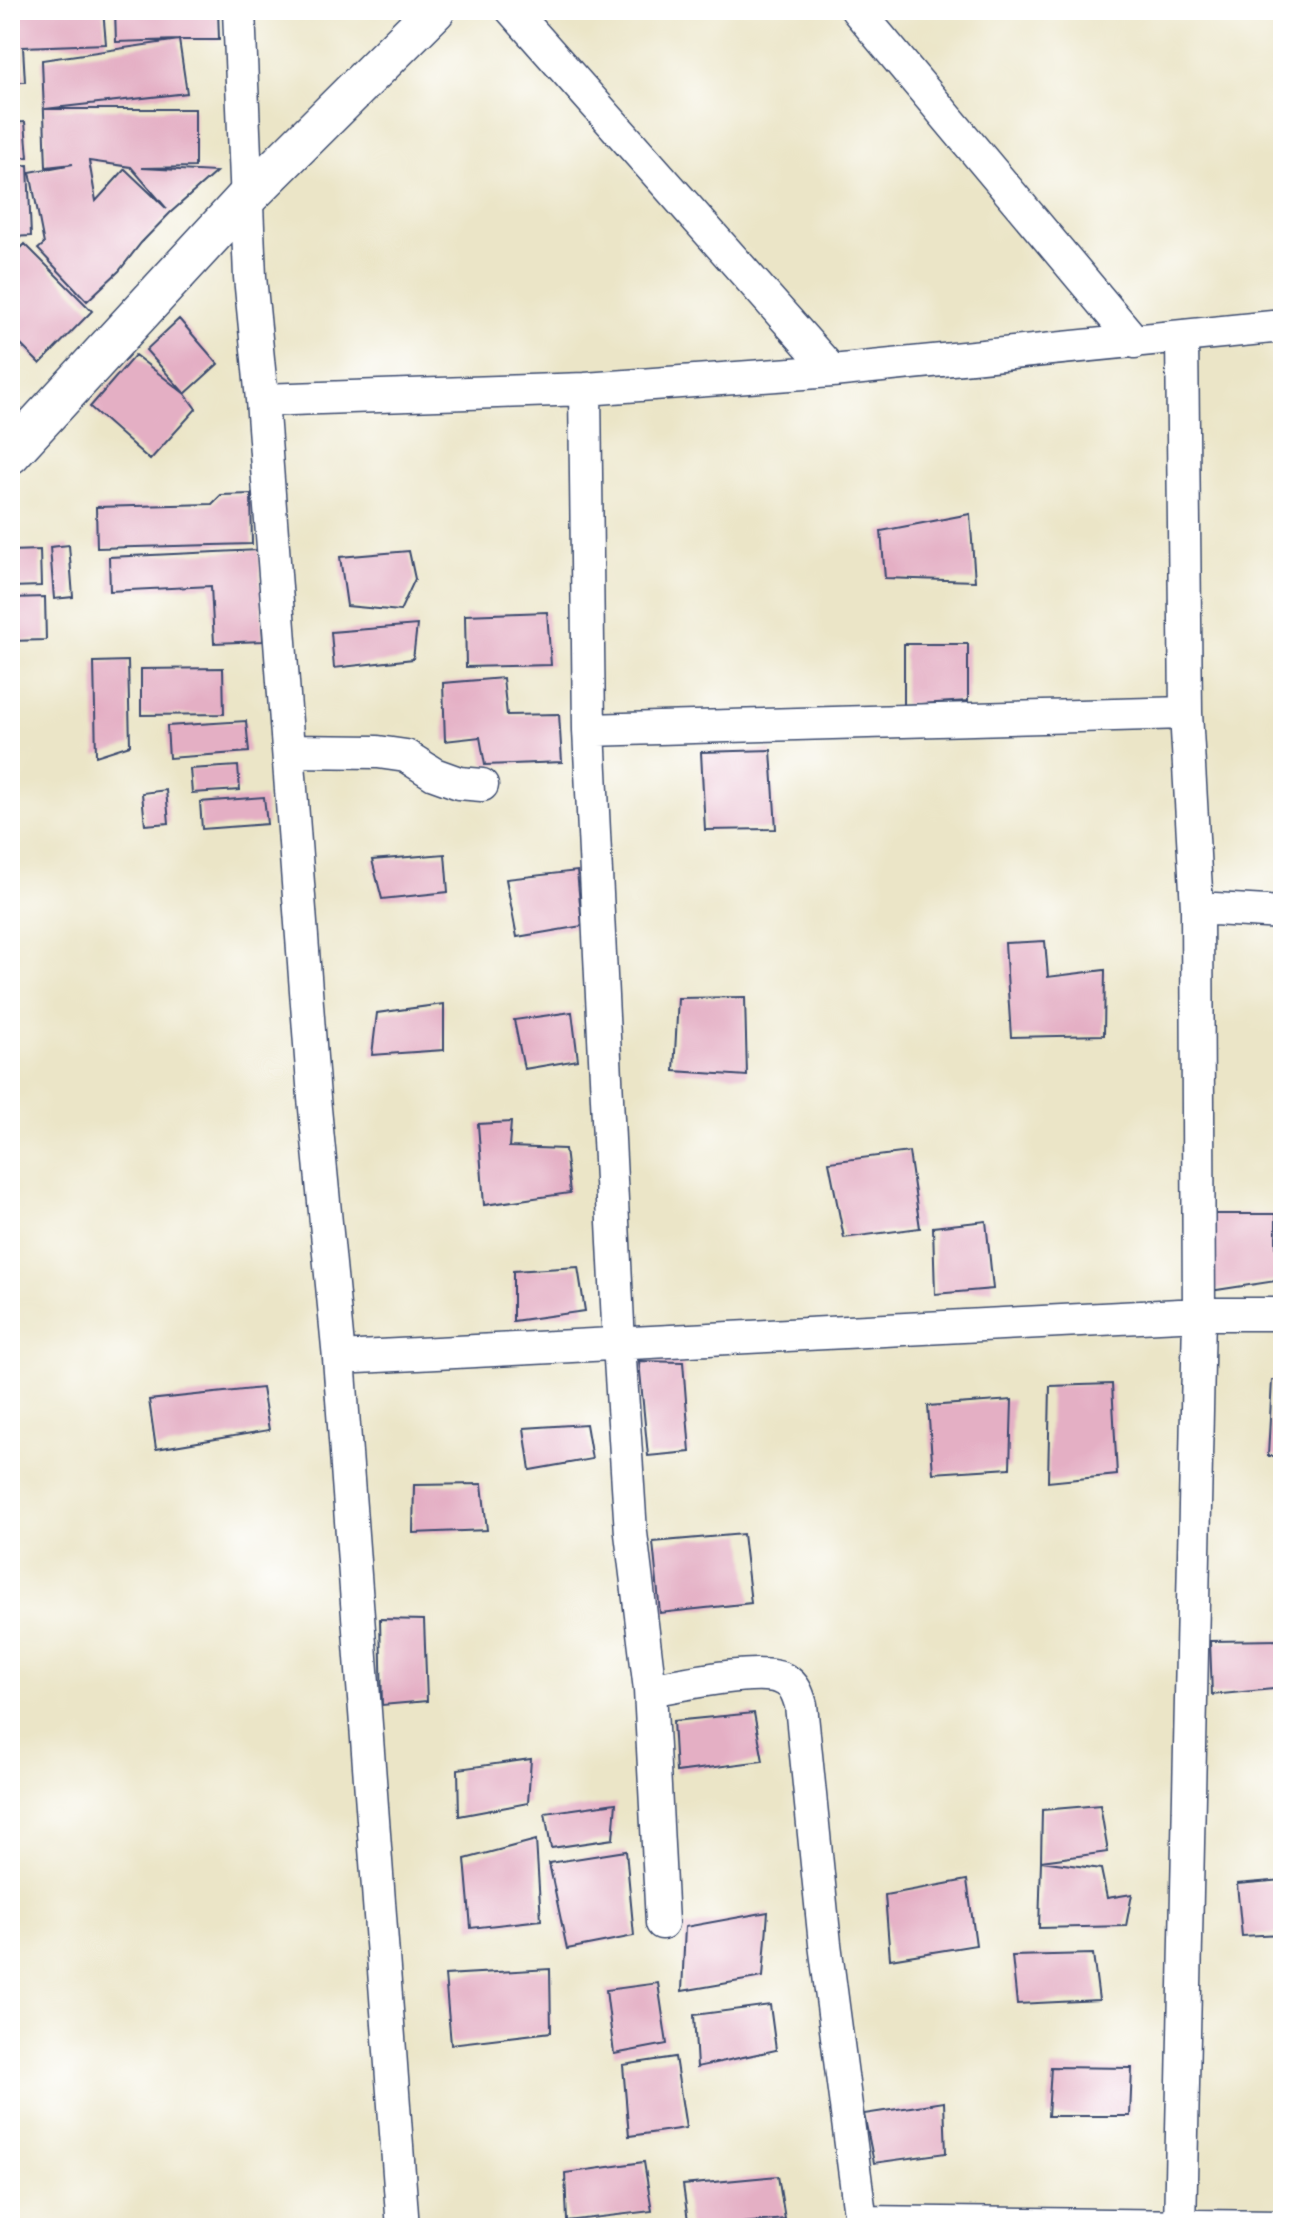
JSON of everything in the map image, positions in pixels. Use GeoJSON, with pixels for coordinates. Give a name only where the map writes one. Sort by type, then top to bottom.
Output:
{"type":"FeatureCollection","features":[{"type":"Feature","properties":{"kind":"street"},"geometry":{"type":"LineString","coordinates":[[239,10],[250,277],[262,400],[314,1098],[339,1358],[403,2228]]}},
{"type":"Feature","properties":{"kind":"street"},"geometry":{"type":"LineString","coordinates":[[10,454],[246,198],[435,10]]}},
{"type":"Feature","properties":{"kind":"street"},"geometry":{"type":"LineString","coordinates":[[512,10],[832,371]]}},
{"type":"Feature","properties":{"kind":"street"},"geometry":{"type":"LineString","coordinates":[[857,10],[1135,342]]}},
{"type":"Feature","properties":{"kind":"street"},"geometry":{"type":"LineString","coordinates":[[262,400],[585,389],[832,371],[1283,326]]}},
{"type":"Feature","properties":{"kind":"street"},"geometry":{"type":"LineString","coordinates":[[1180,2228],[1199,1314],[1197,908],[1186,713],[1182,338]]}},
{"type":"Feature","properties":{"kind":"street"},"geometry":{"type":"LineString","coordinates":[[585,389],[589,730],[619,1344],[631,1533],[650,1690],[662,1923]]}},
{"type":"Feature","properties":{"kind":"street"},"geometry":{"type":"LineString","coordinates":[[589,730],[1186,713]]}},
{"type":"Feature","properties":{"kind":"street"},"geometry":{"type":"LineString","coordinates":[[289,751],[378,752],[406,756],[434,774],[459,783],[482,785]]}},
{"type":"Feature","properties":{"kind":"street"},"geometry":{"type":"LineString","coordinates":[[1197,908],[1283,913]]}},
{"type":"Feature","properties":{"kind":"street"},"geometry":{"type":"LineString","coordinates":[[339,1358],[1199,1314],[1283,1314]]}},
{"type":"Feature","properties":{"kind":"street"},"geometry":{"type":"LineString","coordinates":[[650,1690],[752,1674],[770,1675],[790,1683],[798,1695],[825,1944],[862,2225],[1283,2227]]}},
{"type":"Feature","properties":{"kind":"building"},"geometry":{"type":"Polygon","coordinates":[[[10,10],[103,10],[106,44],[23,47],[25,82],[10,82],[10,10]]]}},
{"type":"Feature","properties":{"kind":"building"},"geometry":{"type":"Polygon","coordinates":[[[115,10],[218,10],[219,40],[116,42],[115,10]]]}},
{"type":"Feature","properties":{"kind":"building"},"geometry":{"type":"Polygon","coordinates":[[[179,40],[187,93],[45,109],[195,109],[195,167],[142,168],[216,172],[170,213],[119,271],[87,301],[38,249],[44,244],[30,172],[73,164],[46,167],[42,60],[179,40]],[[89,161],[96,201],[125,169],[167,209],[131,167],[89,161]]]}},
{"type":"Feature","properties":{"kind":"building"},"geometry":{"type":"Polygon","coordinates":[[[25,122],[28,157],[10,158],[10,123],[25,122]]]}},
{"type":"Feature","properties":{"kind":"building"},"geometry":{"type":"Polygon","coordinates":[[[28,165],[31,236],[10,237],[10,166],[28,165]]]}},
{"type":"Feature","properties":{"kind":"building"},"geometry":{"type":"Polygon","coordinates":[[[25,244],[92,311],[40,364],[10,334],[10,259],[25,244]]]}},
{"type":"Feature","properties":{"kind":"building"},"geometry":{"type":"Polygon","coordinates":[[[179,319],[218,364],[185,394],[146,350],[179,319]]]}},
{"type":"Feature","properties":{"kind":"building"},"geometry":{"type":"Polygon","coordinates":[[[135,355],[185,394],[196,409],[150,460],[90,407],[135,355]]]}},
{"type":"Feature","properties":{"kind":"building"},"geometry":{"type":"Polygon","coordinates":[[[251,494],[252,544],[97,548],[96,507],[212,504],[221,495],[251,494]]]}},
{"type":"Feature","properties":{"kind":"building"},"geometry":{"type":"Polygon","coordinates":[[[970,514],[975,581],[885,578],[881,531],[970,514]]]}},
{"type":"Feature","properties":{"kind":"building"},"geometry":{"type":"Polygon","coordinates":[[[69,545],[73,597],[54,599],[50,547],[69,545]]]}},
{"type":"Feature","properties":{"kind":"building"},"geometry":{"type":"Polygon","coordinates":[[[40,550],[41,586],[10,587],[10,551],[40,550]]]}},
{"type":"Feature","properties":{"kind":"building"},"geometry":{"type":"Polygon","coordinates":[[[259,550],[263,641],[214,643],[211,586],[110,591],[109,557],[259,550]]]}},
{"type":"Feature","properties":{"kind":"building"},"geometry":{"type":"Polygon","coordinates":[[[409,551],[415,579],[400,611],[347,606],[340,557],[409,551]]]}},
{"type":"Feature","properties":{"kind":"building"},"geometry":{"type":"Polygon","coordinates":[[[45,597],[46,640],[10,641],[10,598],[45,597]]]}},
{"type":"Feature","properties":{"kind":"building"},"geometry":{"type":"Polygon","coordinates":[[[547,612],[551,665],[466,667],[465,615],[547,612]]]}},
{"type":"Feature","properties":{"kind":"building"},"geometry":{"type":"Polygon","coordinates":[[[417,625],[413,659],[334,668],[331,632],[417,625]]]}},
{"type":"Feature","properties":{"kind":"building"},"geometry":{"type":"Polygon","coordinates":[[[904,644],[968,644],[968,701],[904,705],[904,644]]]}},
{"type":"Feature","properties":{"kind":"building"},"geometry":{"type":"Polygon","coordinates":[[[128,661],[130,745],[96,756],[94,662],[128,661]]]}},
{"type":"Feature","properties":{"kind":"building"},"geometry":{"type":"Polygon","coordinates":[[[223,668],[224,714],[141,715],[141,669],[223,668]]]}},
{"type":"Feature","properties":{"kind":"building"},"geometry":{"type":"Polygon","coordinates":[[[503,678],[507,715],[559,714],[562,762],[485,765],[480,737],[445,741],[443,683],[503,678]]]}},
{"type":"Feature","properties":{"kind":"building"},"geometry":{"type":"Polygon","coordinates":[[[246,721],[249,752],[169,758],[167,726],[246,721]]]}},
{"type":"Feature","properties":{"kind":"building"},"geometry":{"type":"Polygon","coordinates":[[[771,750],[776,829],[705,830],[701,752],[771,750]]]}},
{"type":"Feature","properties":{"kind":"building"},"geometry":{"type":"Polygon","coordinates":[[[238,766],[240,790],[192,793],[190,769],[238,766]]]}},
{"type":"Feature","properties":{"kind":"building"},"geometry":{"type":"Polygon","coordinates":[[[166,790],[169,823],[145,825],[142,793],[166,790]]]}},
{"type":"Feature","properties":{"kind":"building"},"geometry":{"type":"Polygon","coordinates":[[[264,797],[267,824],[202,829],[200,802],[264,797]]]}},
{"type":"Feature","properties":{"kind":"building"},"geometry":{"type":"Polygon","coordinates":[[[445,854],[448,892],[382,899],[372,860],[445,854]]]}},
{"type":"Feature","properties":{"kind":"building"},"geometry":{"type":"Polygon","coordinates":[[[577,871],[582,926],[517,937],[506,879],[577,871]]]}},
{"type":"Feature","properties":{"kind":"building"},"geometry":{"type":"Polygon","coordinates":[[[1045,941],[1048,977],[1105,970],[1104,1035],[1011,1037],[1005,943],[1045,941]]]}},
{"type":"Feature","properties":{"kind":"building"},"geometry":{"type":"Polygon","coordinates":[[[745,997],[747,1076],[674,1071],[678,998],[745,997]]]}},
{"type":"Feature","properties":{"kind":"building"},"geometry":{"type":"Polygon","coordinates":[[[444,1004],[444,1050],[372,1055],[377,1013],[444,1004]]]}},
{"type":"Feature","properties":{"kind":"building"},"geometry":{"type":"Polygon","coordinates":[[[572,1012],[578,1060],[524,1069],[514,1020],[572,1012]]]}},
{"type":"Feature","properties":{"kind":"building"},"geometry":{"type":"Polygon","coordinates":[[[511,1122],[509,1147],[565,1149],[570,1193],[484,1205],[478,1124],[511,1122]]]}},
{"type":"Feature","properties":{"kind":"building"},"geometry":{"type":"Polygon","coordinates":[[[909,1152],[920,1228],[844,1238],[829,1162],[909,1152]]]}},
{"type":"Feature","properties":{"kind":"building"},"geometry":{"type":"Polygon","coordinates":[[[1211,1214],[1276,1214],[1276,1281],[1210,1291],[1211,1214]]]}},
{"type":"Feature","properties":{"kind":"building"},"geometry":{"type":"Polygon","coordinates":[[[986,1221],[993,1289],[935,1294],[933,1227],[986,1221]]]}},
{"type":"Feature","properties":{"kind":"building"},"geometry":{"type":"Polygon","coordinates":[[[578,1267],[585,1311],[513,1321],[513,1271],[578,1267]]]}},
{"type":"Feature","properties":{"kind":"building"},"geometry":{"type":"Polygon","coordinates":[[[639,1361],[683,1362],[690,1452],[648,1456],[639,1361]]]}},
{"type":"Feature","properties":{"kind":"building"},"geometry":{"type":"Polygon","coordinates":[[[1272,1380],[1283,1381],[1283,1456],[1268,1456],[1272,1380]]]}},
{"type":"Feature","properties":{"kind":"building"},"geometry":{"type":"Polygon","coordinates":[[[1112,1384],[1117,1475],[1048,1482],[1050,1386],[1112,1384]]]}},
{"type":"Feature","properties":{"kind":"building"},"geometry":{"type":"Polygon","coordinates":[[[262,1388],[269,1430],[156,1449],[149,1400],[262,1388]]]}},
{"type":"Feature","properties":{"kind":"building"},"geometry":{"type":"Polygon","coordinates":[[[1012,1400],[1010,1468],[933,1473],[928,1406],[1012,1400]]]}},
{"type":"Feature","properties":{"kind":"building"},"geometry":{"type":"Polygon","coordinates":[[[586,1424],[592,1459],[530,1470],[524,1428],[586,1424]]]}},
{"type":"Feature","properties":{"kind":"building"},"geometry":{"type":"Polygon","coordinates":[[[482,1484],[487,1530],[413,1533],[414,1485],[482,1484]]]}},
{"type":"Feature","properties":{"kind":"building"},"geometry":{"type":"Polygon","coordinates":[[[743,1534],[751,1603],[660,1613],[653,1542],[743,1534]]]}},
{"type":"Feature","properties":{"kind":"building"},"geometry":{"type":"Polygon","coordinates":[[[380,1619],[424,1620],[427,1701],[382,1705],[380,1619]]]}},
{"type":"Feature","properties":{"kind":"building"},"geometry":{"type":"Polygon","coordinates":[[[1283,1640],[1283,1688],[1212,1695],[1210,1641],[1283,1640]]]}},
{"type":"Feature","properties":{"kind":"building"},"geometry":{"type":"Polygon","coordinates":[[[754,1713],[763,1761],[676,1772],[673,1721],[754,1713]]]}},
{"type":"Feature","properties":{"kind":"building"},"geometry":{"type":"Polygon","coordinates":[[[531,1759],[528,1803],[459,1816],[458,1769],[531,1759]]]}},
{"type":"Feature","properties":{"kind":"building"},"geometry":{"type":"Polygon","coordinates":[[[616,1803],[613,1839],[551,1848],[545,1813],[616,1803]]]}},
{"type":"Feature","properties":{"kind":"building"},"geometry":{"type":"Polygon","coordinates":[[[1100,1805],[1108,1852],[1041,1861],[1042,1810],[1100,1805]]]}},
{"type":"Feature","properties":{"kind":"building"},"geometry":{"type":"Polygon","coordinates":[[[536,1840],[541,1920],[471,1928],[465,1859],[536,1840]]]}},
{"type":"Feature","properties":{"kind":"building"},"geometry":{"type":"Polygon","coordinates":[[[626,1851],[634,1936],[567,1949],[549,1863],[626,1851]]]}},
{"type":"Feature","properties":{"kind":"building"},"geometry":{"type":"Polygon","coordinates":[[[1041,1861],[1101,1869],[1107,1898],[1132,1894],[1126,1926],[1039,1928],[1041,1861]]]}},
{"type":"Feature","properties":{"kind":"building"},"geometry":{"type":"Polygon","coordinates":[[[967,1880],[976,1945],[890,1959],[885,1895],[967,1880]]]}},
{"type":"Feature","properties":{"kind":"building"},"geometry":{"type":"Polygon","coordinates":[[[1283,1880],[1283,1934],[1242,1936],[1237,1884],[1283,1880]]]}},
{"type":"Feature","properties":{"kind":"building"},"geometry":{"type":"Polygon","coordinates":[[[768,1912],[763,1977],[682,1991],[685,1927],[768,1912]]]}},
{"type":"Feature","properties":{"kind":"building"},"geometry":{"type":"Polygon","coordinates":[[[1093,1954],[1099,2000],[1017,2004],[1012,1956],[1093,1954]]]}},
{"type":"Feature","properties":{"kind":"building"},"geometry":{"type":"Polygon","coordinates":[[[550,1969],[551,2032],[451,2044],[445,1975],[550,1969]]]}},
{"type":"Feature","properties":{"kind":"building"},"geometry":{"type":"Polygon","coordinates":[[[658,1983],[667,2044],[614,2054],[606,1990],[658,1983]]]}},
{"type":"Feature","properties":{"kind":"building"},"geometry":{"type":"Polygon","coordinates":[[[770,2005],[776,2050],[697,2067],[694,2015],[770,2005]]]}},
{"type":"Feature","properties":{"kind":"building"},"geometry":{"type":"Polygon","coordinates":[[[675,2057],[686,2128],[629,2136],[623,2065],[675,2057]]]}},
{"type":"Feature","properties":{"kind":"building"},"geometry":{"type":"Polygon","coordinates":[[[1051,2067],[1132,2068],[1130,2116],[1048,2116],[1051,2067]]]}},
{"type":"Feature","properties":{"kind":"building"},"geometry":{"type":"Polygon","coordinates":[[[944,2102],[946,2153],[874,2163],[864,2114],[944,2102]]]}},
{"type":"Feature","properties":{"kind":"building"},"geometry":{"type":"Polygon","coordinates":[[[644,2162],[652,2211],[567,2221],[565,2173],[644,2162]]]}},
{"type":"Feature","properties":{"kind":"building"},"geometry":{"type":"Polygon","coordinates":[[[778,2176],[785,2219],[689,2228],[683,2185],[778,2176]]]}}]}
